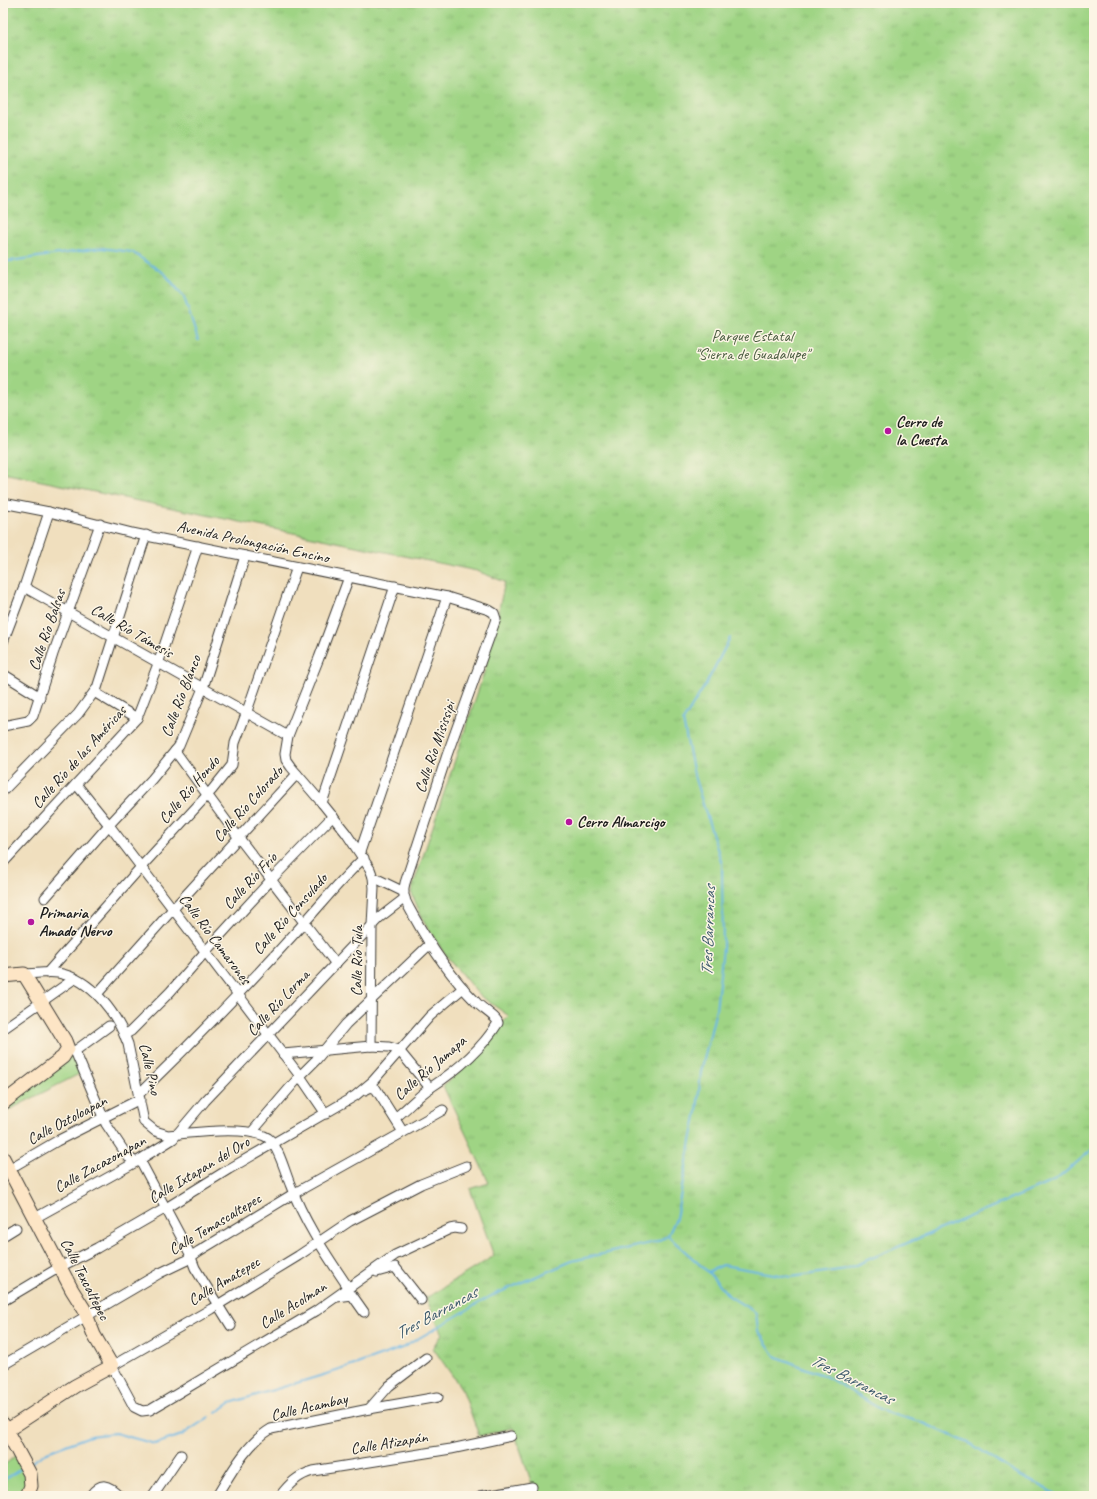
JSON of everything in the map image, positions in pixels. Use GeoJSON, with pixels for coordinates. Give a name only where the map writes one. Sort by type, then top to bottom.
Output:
{"type":"FeatureCollection","features":[{"type":"Feature","properties":{"kind":"street","name":"Avenida Prolongación Encino"},"geometry":{"type":"LineString","coordinates":[[3,504],[49,512],[146,535],[446,597],[489,610],[494,613]]}},
{"type":"Feature","properties":{"kind":"street"},"geometry":{"type":"LineString","coordinates":[[3,642],[24,587],[49,512]]}},
{"type":"Feature","properties":{"kind":"street","name":"Calle Río Balsas"},"geometry":{"type":"LineString","coordinates":[[3,726],[24,722],[30,719],[34,713],[53,654],[100,524]]}},
{"type":"Feature","properties":{"kind":"street"},"geometry":{"type":"LineString","coordinates":[[3,791],[78,714],[94,692],[101,679],[146,535]]}},
{"type":"Feature","properties":{"kind":"street","name":"Calle Río de las Américas"},"geometry":{"type":"LineString","coordinates":[[3,863],[137,718],[158,664],[198,546]]}},
{"type":"Feature","properties":{"kind":"street","name":"Calle Río Blanco"},"geometry":{"type":"LineString","coordinates":[[45,898],[109,825],[152,779],[182,740],[203,688],[245,556]]}},
{"type":"Feature","properties":{"kind":"street","name":"Calle Río Hondo"},"geometry":{"type":"LineString","coordinates":[[47,973],[140,867],[208,795],[232,765],[235,743],[297,567]]}},
{"type":"Feature","properties":{"kind":"street","name":"Calle Río Colorado"},"geometry":{"type":"LineString","coordinates":[[98,994],[173,909],[297,774],[285,758],[284,754],[288,736],[349,577]]}},
{"type":"Feature","properties":{"kind":"street"},"geometry":{"type":"LineString","coordinates":[[322,802],[395,586]]}},
{"type":"Feature","properties":{"kind":"street","name":"Calle Río Támesis"},"geometry":{"type":"LineString","coordinates":[[24,587],[158,664],[203,688],[246,714],[288,736]]}},
{"type":"Feature","properties":{"kind":"street","name":"Calle Río Consulado"},"geometry":{"type":"LineString","coordinates":[[139,1097],[304,923],[351,870],[362,855],[446,597]]}},
{"type":"Feature","properties":{"kind":"street","name":"Calle Río Misissipi"},"geometry":{"type":"LineString","coordinates":[[404,895],[405,883],[447,755],[496,619],[494,613]]}},
{"type":"Feature","properties":{"kind":"street"},"geometry":{"type":"LineString","coordinates":[[3,674],[40,697]]}},
{"type":"Feature","properties":{"kind":"street"},"geometry":{"type":"LineString","coordinates":[[94,692],[137,718]]}},
{"type":"Feature","properties":{"kind":"street"},"geometry":{"type":"LineString","coordinates":[[175,751],[239,838],[336,964]]}},
{"type":"Feature","properties":{"kind":"street"},"geometry":{"type":"LineString","coordinates":[[297,774],[322,802],[362,855],[373,877],[404,895],[430,944],[463,988]]}},
{"type":"Feature","properties":{"kind":"street","name":"Calle Río Camarones"},"geometry":{"type":"LineString","coordinates":[[76,784],[206,951],[300,1076],[326,1114]]}},
{"type":"Feature","properties":{"kind":"street","name":"Calle Río Frío"},"geometry":{"type":"LineString","coordinates":[[124,1035],[131,1031],[170,992],[271,880],[333,816]]}},
{"type":"Feature","properties":{"kind":"street","name":"Calle Río Tula"},"geometry":{"type":"LineString","coordinates":[[371,1046],[372,925],[374,906],[373,877]]}},
{"type":"Feature","properties":{"kind":"street","name":"Calle Río Lerma"},"geometry":{"type":"LineString","coordinates":[[178,1134],[205,1101],[372,925],[404,895]]}},
{"type":"Feature","properties":{"kind":"street"},"geometry":{"type":"LineString","coordinates":[[252,1132],[346,1024],[430,944]]}},
{"type":"Feature","properties":{"kind":"street","name":"Calle Pino"},"geometry":{"type":"LineString","coordinates":[[3,976],[47,973],[60,974],[74,980],[98,994],[117,1021],[128,1044],[143,1119],[151,1129],[163,1135],[236,1131],[252,1132],[267,1138],[273,1143]]}},
{"type":"Feature","properties":{"kind":"street"},"geometry":{"type":"LineString","coordinates":[[24,974],[71,1050],[110,1131],[128,1157],[138,1161],[166,1208],[191,1256],[195,1268],[231,1326]]}},
{"type":"Feature","properties":{"kind":"street"},"geometry":{"type":"LineString","coordinates":[[3,1029],[41,1001],[74,980]]}},
{"type":"Feature","properties":{"kind":"street","name":"Calle Río Jamapa"},"geometry":{"type":"LineString","coordinates":[[395,1118],[430,1088],[465,1062],[498,1022],[497,1019],[477,1004],[463,988]]}},
{"type":"Feature","properties":{"kind":"street","name":"Calle Ixtapan del Oro"},"geometry":{"type":"LineString","coordinates":[[3,1301],[60,1267],[166,1208],[273,1143],[326,1114],[362,1091],[400,1052],[430,1016],[463,988]]}},
{"type":"Feature","properties":{"kind":"street"},"geometry":{"type":"LineString","coordinates":[[4,1101],[60,1060],[71,1050],[109,1026]]}},
{"type":"Feature","properties":{"kind":"street"},"geometry":{"type":"LineString","coordinates":[[283,1054],[371,1046],[389,1047],[400,1052],[430,1088]]}},
{"type":"Feature","properties":{"kind":"street"},"geometry":{"type":"LineString","coordinates":[[362,1091],[371,1087],[376,1089],[403,1132]]}},
{"type":"Feature","properties":{"kind":"street","name":"Calle Oztoloapan"},"geometry":{"type":"LineString","coordinates":[[6,1163],[57,1141],[103,1118],[139,1097]]}},
{"type":"Feature","properties":{"kind":"street","name":"Calle Temascaltepec"},"geometry":{"type":"LineString","coordinates":[[3,1365],[160,1273],[185,1261],[293,1194],[443,1110]]}},
{"type":"Feature","properties":{"kind":"street","name":"Calle Zacazonapan"},"geometry":{"type":"LineString","coordinates":[[35,1218],[138,1161],[178,1134]]}},
{"type":"Feature","properties":{"kind":"street"},"geometry":{"type":"LineString","coordinates":[[273,1143],[293,1194],[317,1242],[348,1288]]}},
{"type":"Feature","properties":{"kind":"street","name":"Calle Texcaltepec"},"geometry":{"type":"LineString","coordinates":[[6,1163],[60,1267],[87,1315],[94,1335],[134,1407],[142,1411]]}},
{"type":"Feature","properties":{"kind":"street","name":"Calle Amatepec"},"geometry":{"type":"LineString","coordinates":[[4,1429],[298,1256],[350,1221],[421,1184],[466,1166]]}},
{"type":"Feature","properties":{"kind":"street"},"geometry":{"type":"LineString","coordinates":[[3,1236],[16,1228]]}},
{"type":"Feature","properties":{"kind":"street","name":"Calle Acolman"},"geometry":{"type":"LineString","coordinates":[[142,1411],[150,1410],[312,1313],[407,1249],[453,1228],[461,1229]]}},
{"type":"Feature","properties":{"kind":"street"},"geometry":{"type":"LineString","coordinates":[[370,1273],[395,1267],[421,1300]]}},
{"type":"Feature","properties":{"kind":"street"},"geometry":{"type":"LineString","coordinates":[[334,1298],[352,1295],[364,1312]]}},
{"type":"Feature","properties":{"kind":"street"},"geometry":{"type":"LineString","coordinates":[[369,1409],[389,1386],[426,1358]]}},
{"type":"Feature","properties":{"kind":"street","name":"Calle Acambay"},"geometry":{"type":"LineString","coordinates":[[217,1496],[247,1451],[259,1438],[271,1429],[438,1397]]}},
{"type":"Feature","properties":{"kind":"street"},"geometry":{"type":"LineString","coordinates":[[4,1429],[28,1468],[30,1474],[29,1491]]}},
{"type":"Feature","properties":{"kind":"street","name":"Calle Atizapán"},"geometry":{"type":"LineString","coordinates":[[280,1496],[295,1479],[305,1473],[451,1449],[511,1436]]}},
{"type":"Feature","properties":{"kind":"street"},"geometry":{"type":"LineString","coordinates":[[153,1496],[181,1455]]}},
{"type":"Feature","properties":{"kind":"street"},"geometry":{"type":"LineString","coordinates":[[90,1496],[94,1490],[100,1486],[110,1488],[120,1496]]}},
{"type":"Feature","properties":{"kind":"street"},"geometry":{"type":"LineString","coordinates":[[480,1496],[532,1487]]}},
{"type":"Feature","properties":{"kind":"green space","name":"Parque Estatal \"Sierra de Guadalupe\""},"geometry":{"type":"Polygon","coordinates":[[[3,3],[1094,3],[1094,1496],[536,1496],[513,1428],[479,1436],[463,1391],[433,1348],[442,1334],[426,1298],[494,1256],[470,1189],[489,1183],[443,1086],[460,1071],[509,1016],[479,995],[444,953],[425,924],[411,892],[485,670],[505,582],[477,571],[3,473],[3,3]]]}},
{"type":"Feature","properties":{"kind":"green space"},"geometry":{"type":"Polygon","coordinates":[[[75,1047],[83,1072],[3,1113],[3,1110],[13,1094],[75,1047]]]}},
{"type":"Feature","properties":{"kind":"green space"},"geometry":{"type":"Polygon","coordinates":[[[20,1452],[31,1491],[12,1493],[3,1492],[3,1466],[20,1452]]]}},
{"type":"Feature","properties":{"kind":"waterway"},"geometry":{"type":"LineString","coordinates":[[3,262],[101,248],[132,252],[165,274],[184,297],[198,340]]}},
{"type":"Feature","properties":{"kind":"waterway","name":"Tres Barrancas"},"geometry":{"type":"LineString","coordinates":[[216,1413],[230,1403],[343,1369],[402,1348],[491,1296],[572,1261],[655,1242],[668,1236],[676,1218],[697,1111],[701,1072],[716,1010],[723,948],[722,864],[695,779],[683,721],[706,684],[730,638]]}},
{"type":"Feature","properties":{"kind":"waterway","name":"Tres Barrancas"},"geometry":{"type":"LineString","coordinates":[[708,1272],[723,1265],[791,1277],[846,1269],[1056,1180],[1094,1148]]}},
{"type":"Feature","properties":{"kind":"waterway","name":"Tres Barrancas"},"geometry":{"type":"LineString","coordinates":[[668,1236],[708,1272],[729,1296],[756,1313],[758,1331],[775,1356],[827,1377],[885,1412],[921,1422],[973,1445],[1015,1473],[1060,1496]]}},
{"type":"Feature","properties":{"kind":"waterway","name":"Tres Barrancas"},"geometry":{"type":"LineString","coordinates":[[32,1462],[47,1452],[90,1436],[115,1433],[155,1444],[182,1435],[209,1417]]}},
{"type":"Feature","properties":{"kind":"waterway","name":"Tres Barrancas"},"geometry":{"type":"LineString","coordinates":[[3,1480],[21,1469]]}},
{"type":"Feature","properties":{"kind":"place","name":"Cerro de la Cuesta"},"geometry":{"type":"Point","coordinates":[888,431]}},
{"type":"Feature","properties":{"kind":"place","name":"Cerro Almarcigo"},"geometry":{"type":"Point","coordinates":[569,822]}},
{"type":"Feature","properties":{"kind":"place","name":"Primaria Amado Nervo"},"geometry":{"type":"Point","coordinates":[31,922]}}]}
